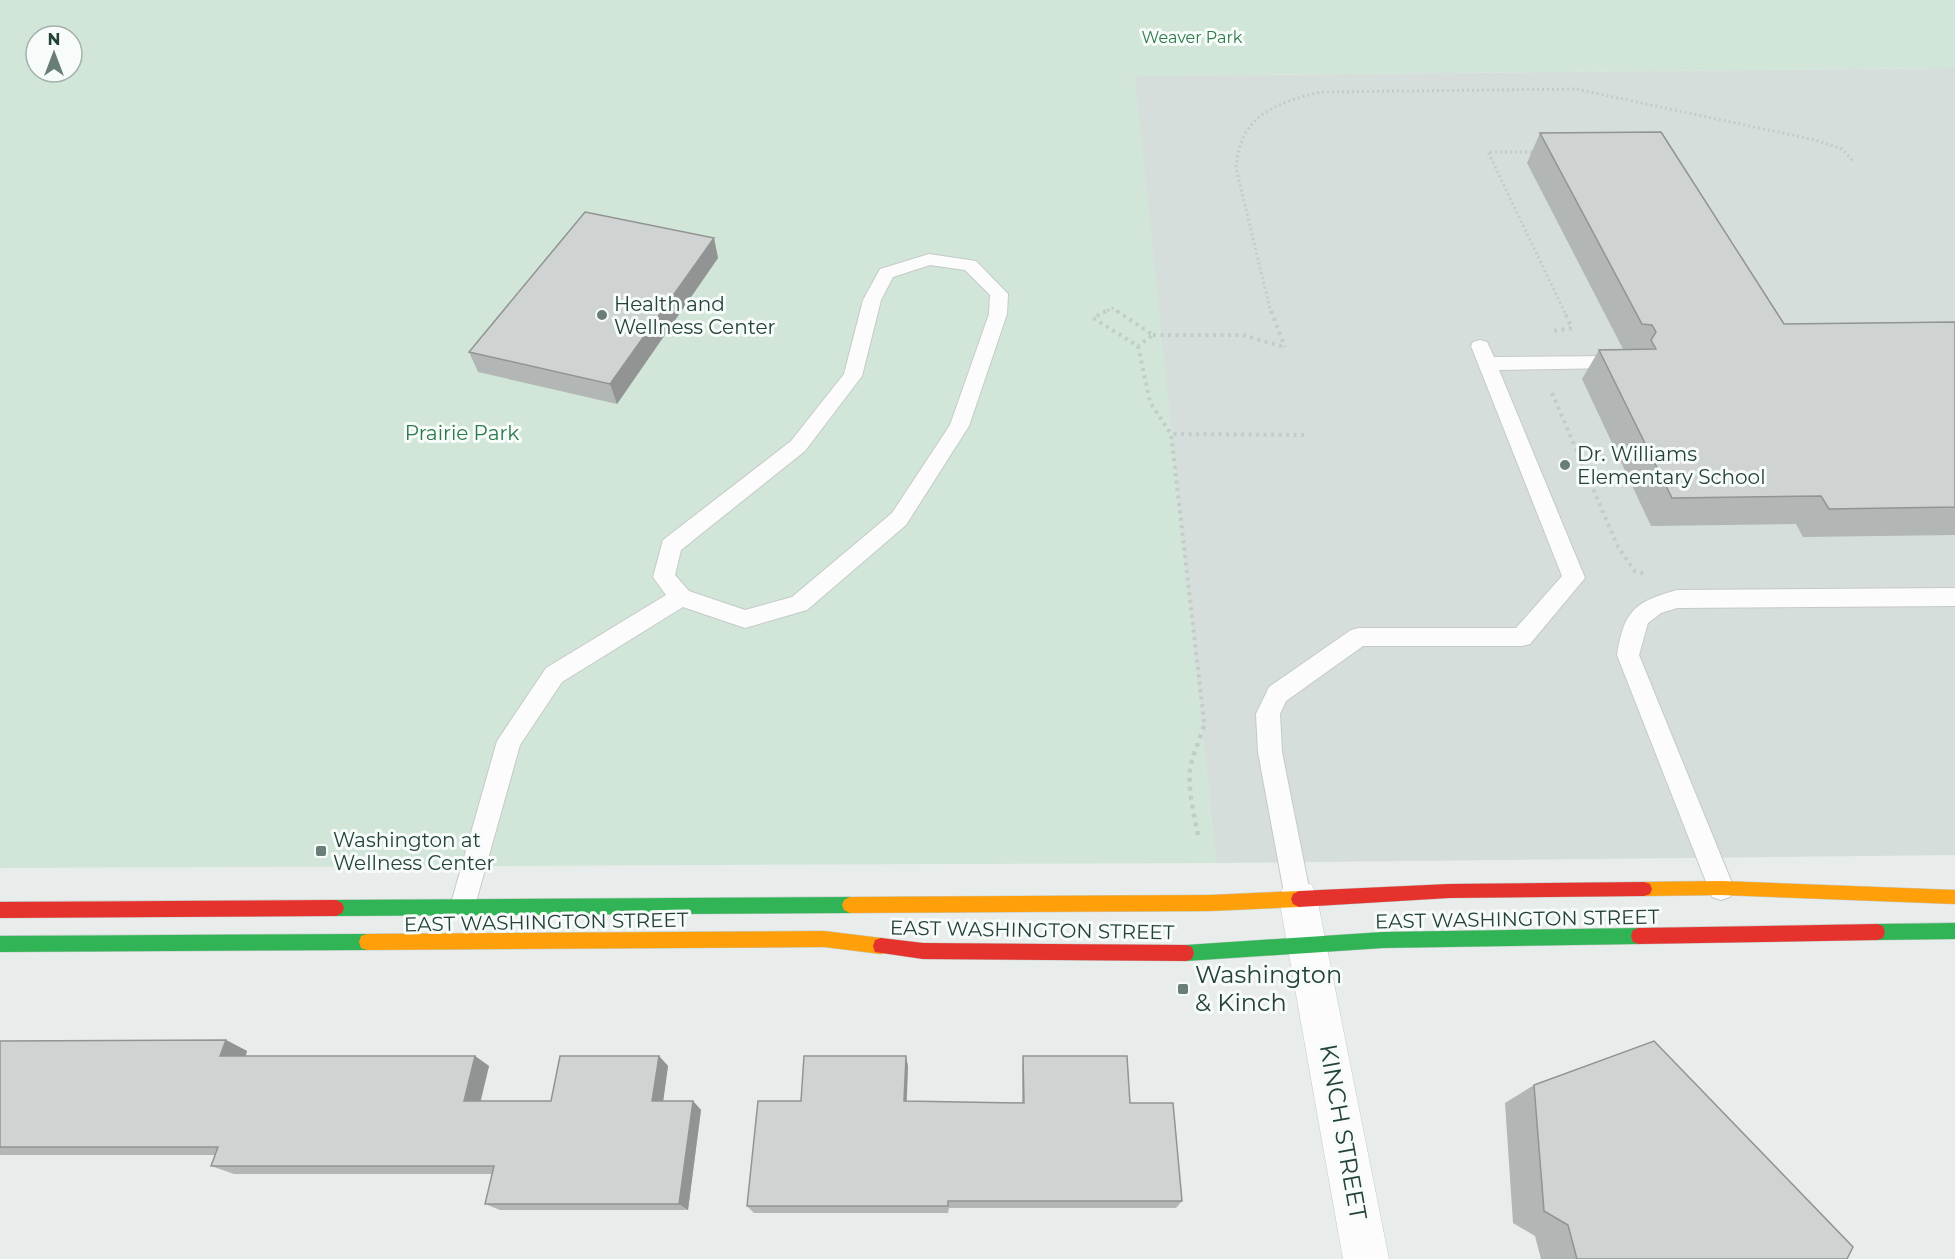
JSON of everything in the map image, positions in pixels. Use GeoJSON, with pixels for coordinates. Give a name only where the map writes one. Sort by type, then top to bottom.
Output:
{"type":"FeatureCollection","features":[{"type":"Feature","properties":{"kind":"main road","name":"EAST WASHINGTON STREET"},"geometry":{"type":"LineString","coordinates":[[0,910],[1210,903],[1449,891],[1721,888],[1955,897]]}},
{"type":"Feature","properties":{"kind":"main road","name":"EAST WASHINGTON STREET"},"geometry":{"type":"LineString","coordinates":[[0,944],[824,939],[923,951],[1182,953],[1307,943],[1955,931]]}},
{"type":"Feature","properties":{"kind":"street","name":"KINCH STREET"},"geometry":{"type":"LineString","coordinates":[[1298,898],[1366,1259]]}},
{"type":"Feature","properties":{"kind":"lane"},"geometry":{"type":"LineString","coordinates":[[929,259],[970,265],[999,294],[998,314],[959,426],[899,519],[799,604],[746,619],[681,597],[664,577],[671,546],[798,446],[853,376],[872,300],[886,273],[929,259]]}},
{"type":"Feature","properties":{"kind":"lane"},"geometry":{"type":"LineString","coordinates":[[1298,898],[1270,752],[1268,714],[1277,694],[1359,637],[1522,637],[1574,578],[1483,355],[1568,363],[1627,362]]}},
{"type":"Feature","properties":{"kind":"lane"},"geometry":{"type":"LineString","coordinates":[[464,907],[509,741],[554,675],[681,597]]}},
{"type":"Feature","properties":{"kind":"lane"},"geometry":{"type":"LineString","coordinates":[[1721,888],[1628,655],[1633,624],[1651,606],[1677,599],[1955,597]]}},
{"type":"Feature","properties":{"kind":"path"},"geometry":{"type":"LineString","coordinates":[[1198,835],[1190,796],[1190,768],[1200,743],[1205,719],[1171,434],[1150,402],[1138,346],[1093,318],[1112,308],[1153,334],[1243,334],[1285,347],[1271,313],[1236,168],[1237,149],[1245,131],[1292,99],[1321,92],[1576,89],[1815,140],[1842,150],[1854,162]]}},
{"type":"Feature","properties":{"kind":"path"},"geometry":{"type":"LineString","coordinates":[[1547,152],[1488,152],[1572,328],[1554,330],[1575,377],[1557,377],[1552,395],[1617,547],[1635,571],[1652,576]]}},
{"type":"Feature","properties":{"kind":"path"},"geometry":{"type":"LineString","coordinates":[[1138,346],[1153,334]]}},
{"type":"Feature","properties":{"kind":"path"},"geometry":{"type":"LineString","coordinates":[[1171,434],[1307,435]]}},
{"type":"Feature","properties":{"kind":"shaded area","name":"Dr. Williams Elementary School"},"geometry":{"type":"Polygon","coordinates":[[[1955,68],[1955,855],[1216,863],[1134,76],[1955,68]]]}},
{"type":"Feature","properties":{"kind":"green space","name":"Prairie Park"},"geometry":{"type":"Polygon","coordinates":[[[0,0],[1955,0],[1955,68],[1135,76],[1216,863],[0,868],[0,0]]]}},
{"type":"Feature","properties":{"kind":"building"},"geometry":{"type":"Polygon","coordinates":[[[1661,132],[1784,324],[1955,322],[1955,507],[1829,509],[1821,496],[1672,498],[1599,350],[1656,349],[1651,340],[1656,332],[1652,325],[1642,324],[1540,133],[1661,132]]]}},
{"type":"Feature","properties":{"kind":"building","name":"Health and Wellness Center"},"geometry":{"type":"Polygon","coordinates":[[[585,212],[714,238],[610,384],[469,352],[585,212]]]}},
{"type":"Feature","properties":{"kind":"building"},"geometry":{"type":"Polygon","coordinates":[[[226,1040],[220,1056],[475,1056],[464,1101],[551,1101],[560,1056],[659,1056],[652,1101],[693,1101],[679,1204],[485,1204],[494,1166],[211,1166],[218,1147],[0,1147],[0,1041],[226,1040]]]}},
{"type":"Feature","properties":{"kind":"building"},"geometry":{"type":"Polygon","coordinates":[[[1654,1041],[1853,1247],[1847,1259],[1577,1259],[1568,1225],[1544,1211],[1534,1085],[1654,1041]]]}},
{"type":"Feature","properties":{"kind":"building"},"geometry":{"type":"Polygon","coordinates":[[[804,1056],[906,1056],[904,1101],[1024,1103],[1023,1056],[1127,1056],[1130,1103],[1173,1103],[1182,1201],[948,1201],[948,1206],[747,1206],[758,1101],[801,1101],[804,1056]]]}},
{"type":"Feature","properties":{"kind":"traffic: fast"},"geometry":{"type":"LineString","coordinates":[[336,908],[850,905]]}},
{"type":"Feature","properties":{"kind":"traffic: fast"},"geometry":{"type":"LineString","coordinates":[[1877,932],[1955,931]]}},
{"type":"Feature","properties":{"kind":"traffic: fast"},"geometry":{"type":"LineString","coordinates":[[1186,953],[1383,940],[1639,936]]}},
{"type":"Feature","properties":{"kind":"traffic: fast"},"geometry":{"type":"LineString","coordinates":[[0,944],[367,942]]}},
{"type":"Feature","properties":{"kind":"traffic: slow"},"geometry":{"type":"LineString","coordinates":[[1644,889],[1721,888],[1955,897]]}},
{"type":"Feature","properties":{"kind":"traffic: slow"},"geometry":{"type":"LineString","coordinates":[[850,905],[1210,903],[1299,899]]}},
{"type":"Feature","properties":{"kind":"traffic: slow"},"geometry":{"type":"LineString","coordinates":[[367,942],[824,939],[881,946]]}},
{"type":"Feature","properties":{"kind":"traffic: jam"},"geometry":{"type":"LineString","coordinates":[[1299,899],[1449,891],[1644,889]]}},
{"type":"Feature","properties":{"kind":"traffic: jam"},"geometry":{"type":"LineString","coordinates":[[0,910],[336,908]]}},
{"type":"Feature","properties":{"kind":"traffic: jam"},"geometry":{"type":"LineString","coordinates":[[1639,936],[1877,932]]}},
{"type":"Feature","properties":{"kind":"traffic: jam"},"geometry":{"type":"LineString","coordinates":[[881,946],[923,951],[1186,953]]}},
{"type":"Feature","properties":{"kind":"place","name":"Health and Wellness Center"},"geometry":{"type":"Point","coordinates":[602,315]}},
{"type":"Feature","properties":{"kind":"place","name":"Dr. Williams Elementary School"},"geometry":{"type":"Point","coordinates":[1565,465]}},
{"type":"Feature","properties":{"kind":"place","name":"Washington at Wellness Center"},"geometry":{"type":"Point","coordinates":[321,851]}},
{"type":"Feature","properties":{"kind":"place","name":"Washington & Kinch"},"geometry":{"type":"Point","coordinates":[1183,989]}},
{"type":"Feature","properties":{"kind":"park label","name":"Weaver Park"},"geometry":{"type":"Point","coordinates":[1192,37]}}]}
